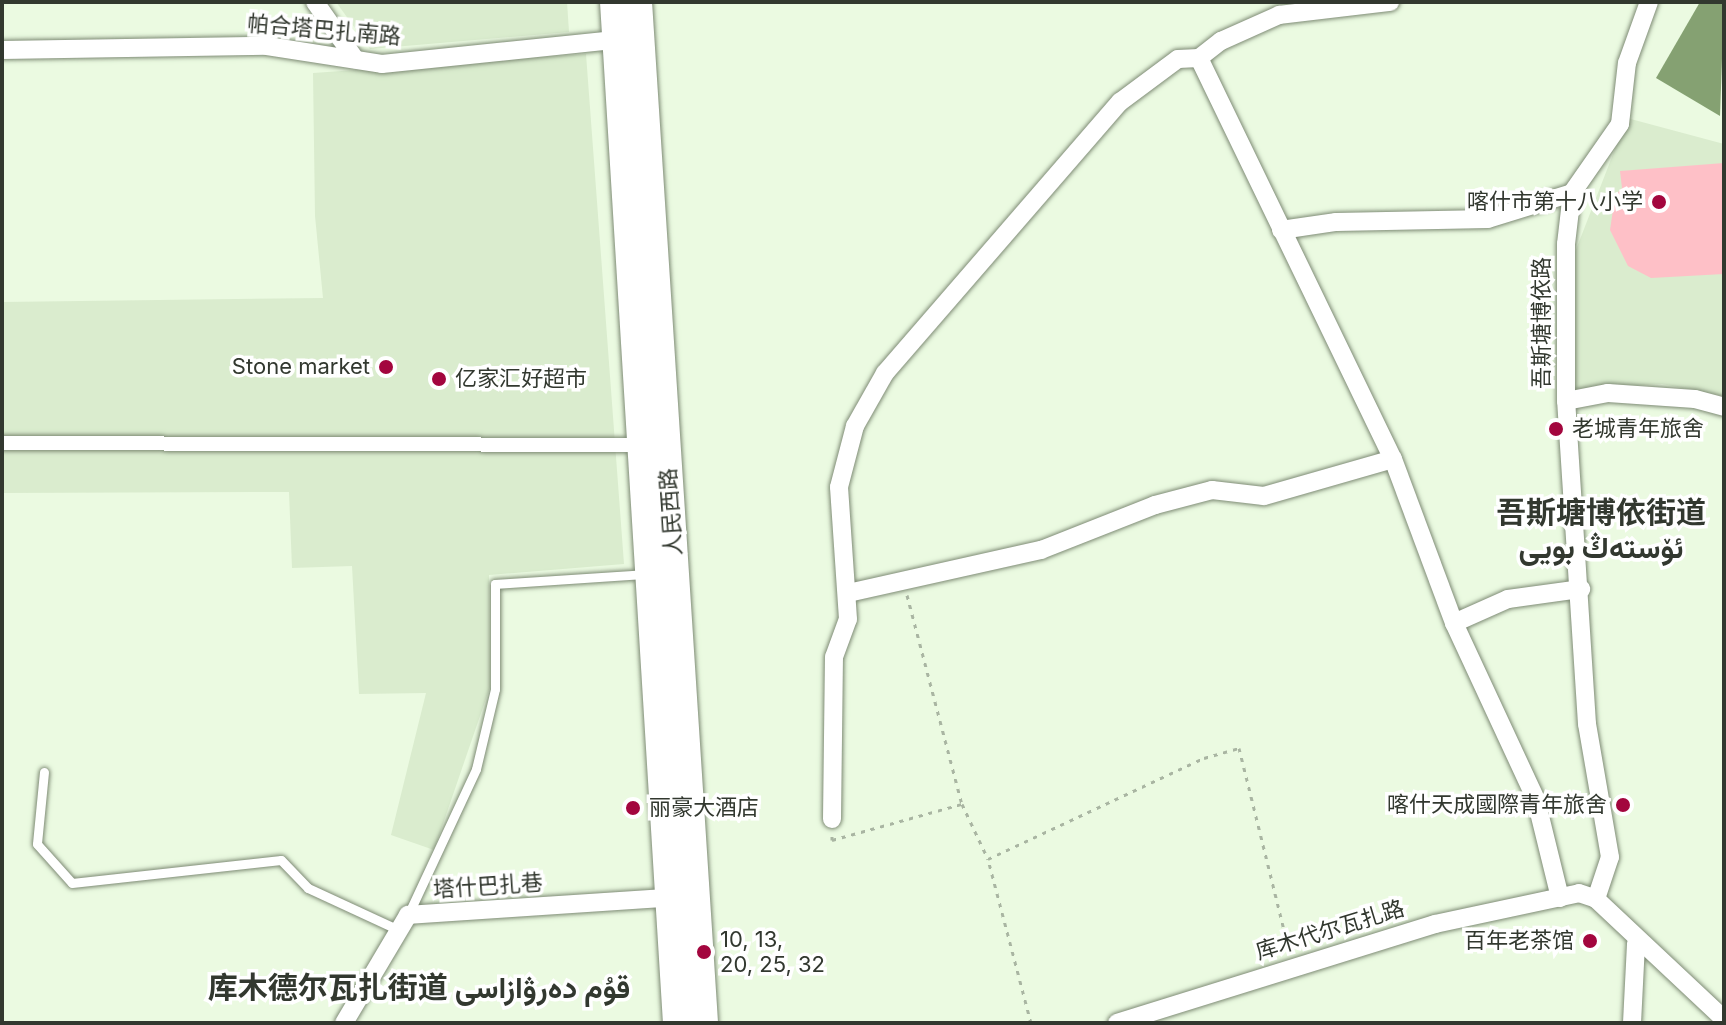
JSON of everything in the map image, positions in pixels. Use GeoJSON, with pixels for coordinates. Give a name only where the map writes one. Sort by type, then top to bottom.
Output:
{"type":"FeatureCollection","features":[{"type":"Feature","properties":{"kind":"main road","name":"人民西路"},"geometry":{"type":"LineString","coordinates":[[614,2],[628,39],[683,897],[677,1023]]}},
{"type":"Feature","properties":{"kind":"main road","name":"人民西路"},"geometry":{"type":"LineString","coordinates":[[638,2],[628,39],[650,574],[683,897],[704,1023]]}},
{"type":"Feature","properties":{"kind":"street"},"geometry":{"type":"LineString","coordinates":[[315,2],[355,59]]}},
{"type":"Feature","properties":{"kind":"street"},"geometry":{"type":"LineString","coordinates":[[832,819],[834,657],[848,619],[839,487],[855,426],[885,373],[1120,102],[1178,59],[1199,58],[1221,41],[1279,15],[1390,2]]}},
{"type":"Feature","properties":{"kind":"street","name":"吾斯塘博依路"},"geometry":{"type":"LineString","coordinates":[[1596,899],[1610,857],[1587,724],[1581,589],[1566,401],[1563,294],[1572,193],[1620,124],[1627,63],[1649,2]]}},
{"type":"Feature","properties":{"kind":"street","name":"帕合塔巴扎南路"},"geometry":{"type":"LineString","coordinates":[[2,50],[267,46],[382,64],[628,39]]}},
{"type":"Feature","properties":{"kind":"street"},"geometry":{"type":"LineString","coordinates":[[1199,58],[1393,459],[1454,623],[1536,800],[1560,898]]}},
{"type":"Feature","properties":{"kind":"street"},"geometry":{"type":"LineString","coordinates":[[1281,230],[1336,222],[1488,219],[1572,193]]}},
{"type":"Feature","properties":{"kind":"street"},"geometry":{"type":"LineString","coordinates":[[1566,401],[1608,393],[1695,399],[1724,407]]}},
{"type":"Feature","properties":{"kind":"street"},"geometry":{"type":"LineString","coordinates":[[2,443],[643,445]]}},
{"type":"Feature","properties":{"kind":"street"},"geometry":{"type":"LineString","coordinates":[[848,593],[904,584],[1041,550],[1155,505],[1212,490],[1264,496],[1393,459]]}},
{"type":"Feature","properties":{"kind":"street"},"geometry":{"type":"LineString","coordinates":[[1454,623],[1508,599],[1581,589]]}},
{"type":"Feature","properties":{"kind":"street","name":"库木代尔瓦扎路"},"geometry":{"type":"LineString","coordinates":[[1117,1023],[1435,924],[1579,893],[1596,899]]}},
{"type":"Feature","properties":{"kind":"street","name":"塔什巴扎巷"},"geometry":{"type":"LineString","coordinates":[[403,923],[683,897]]}},
{"type":"Feature","properties":{"kind":"street"},"geometry":{"type":"LineString","coordinates":[[1596,899],[1636,943],[1724,1019]]}},
{"type":"Feature","properties":{"kind":"street"},"geometry":{"type":"LineString","coordinates":[[344,1023],[403,923]]}},
{"type":"Feature","properties":{"kind":"street"},"geometry":{"type":"LineString","coordinates":[[1632,1023],[1636,943]]}},
{"type":"Feature","properties":{"kind":"lane"},"geometry":{"type":"LineString","coordinates":[[44,772],[37,844],[72,883],[281,860],[308,888],[403,923],[447,842],[476,769],[495,689],[495,584],[650,574]]}},
{"type":"Feature","properties":{"kind":"path"},"geometry":{"type":"LineString","coordinates":[[904,584],[962,804],[988,859],[1031,1023]]}},
{"type":"Feature","properties":{"kind":"path"},"geometry":{"type":"LineString","coordinates":[[988,859],[1204,758],[1239,748],[1293,966]]}},
{"type":"Feature","properties":{"kind":"path"},"geometry":{"type":"LineString","coordinates":[[832,819],[832,840],[962,804]]}},
{"type":"Feature","properties":{"kind":"shaded area"},"geometry":{"type":"Polygon","coordinates":[[[336,2],[567,2],[569,32],[370,49],[336,2]]]}},
{"type":"Feature","properties":{"kind":"shaded area"},"geometry":{"type":"Polygon","coordinates":[[[1700,2],[1724,2],[1720,116],[1656,78],[1700,2]]]}},
{"type":"Feature","properties":{"kind":"shaded area"},"geometry":{"type":"Polygon","coordinates":[[[586,54],[624,564],[489,575],[490,687],[434,850],[391,835],[426,693],[359,694],[352,566],[292,568],[289,492],[2,493],[2,302],[323,298],[315,216],[313,73],[586,54]]]}},
{"type":"Feature","properties":{"kind":"shaded area","name":"喀什市第十八小学"},"geometry":{"type":"Polygon","coordinates":[[[1627,118],[1724,144],[1724,396],[1662,384],[1573,389],[1572,260],[1627,118]]]}},
{"type":"Feature","properties":{"kind":"shaded area"},"geometry":{"type":"Polygon","coordinates":[[[1724,163],[1724,274],[1651,278],[1628,266],[1610,230],[1615,196],[1622,188],[1620,171],[1724,163]]]}},
{"type":"Feature","properties":{"kind":"place","name":"喀什市第十八小学"},"geometry":{"type":"Point","coordinates":[1659,202]}},
{"type":"Feature","properties":{"kind":"place","name":"Stone market"},"geometry":{"type":"Point","coordinates":[386,367]}},
{"type":"Feature","properties":{"kind":"place","name":"亿家汇好超市"},"geometry":{"type":"Point","coordinates":[439,379]}},
{"type":"Feature","properties":{"kind":"place","name":"老城青年旅舍"},"geometry":{"type":"Point","coordinates":[1556,429]}},
{"type":"Feature","properties":{"kind":"place","name":"喀什天成國際青年旅舍"},"geometry":{"type":"Point","coordinates":[1623,805]}},
{"type":"Feature","properties":{"kind":"place","name":"丽豪大酒店"},"geometry":{"type":"Point","coordinates":[633,808]}},
{"type":"Feature","properties":{"kind":"place","name":"百年老茶馆"},"geometry":{"type":"Point","coordinates":[1590,941]}},
{"type":"Feature","properties":{"kind":"place","name":"10, 13, 20, 25, 32"},"geometry":{"type":"Point","coordinates":[704,952]}},
{"type":"Feature","properties":{"kind":"district","name":"吾斯塘博依街道 ئۆستەڭ بويى"},"geometry":{"type":"Point","coordinates":[1601,529]}},
{"type":"Feature","properties":{"kind":"district","name":"库木德尔瓦扎街道 قۇم دەرۋازاسى"},"geometry":{"type":"Point","coordinates":[419,987]}}]}
